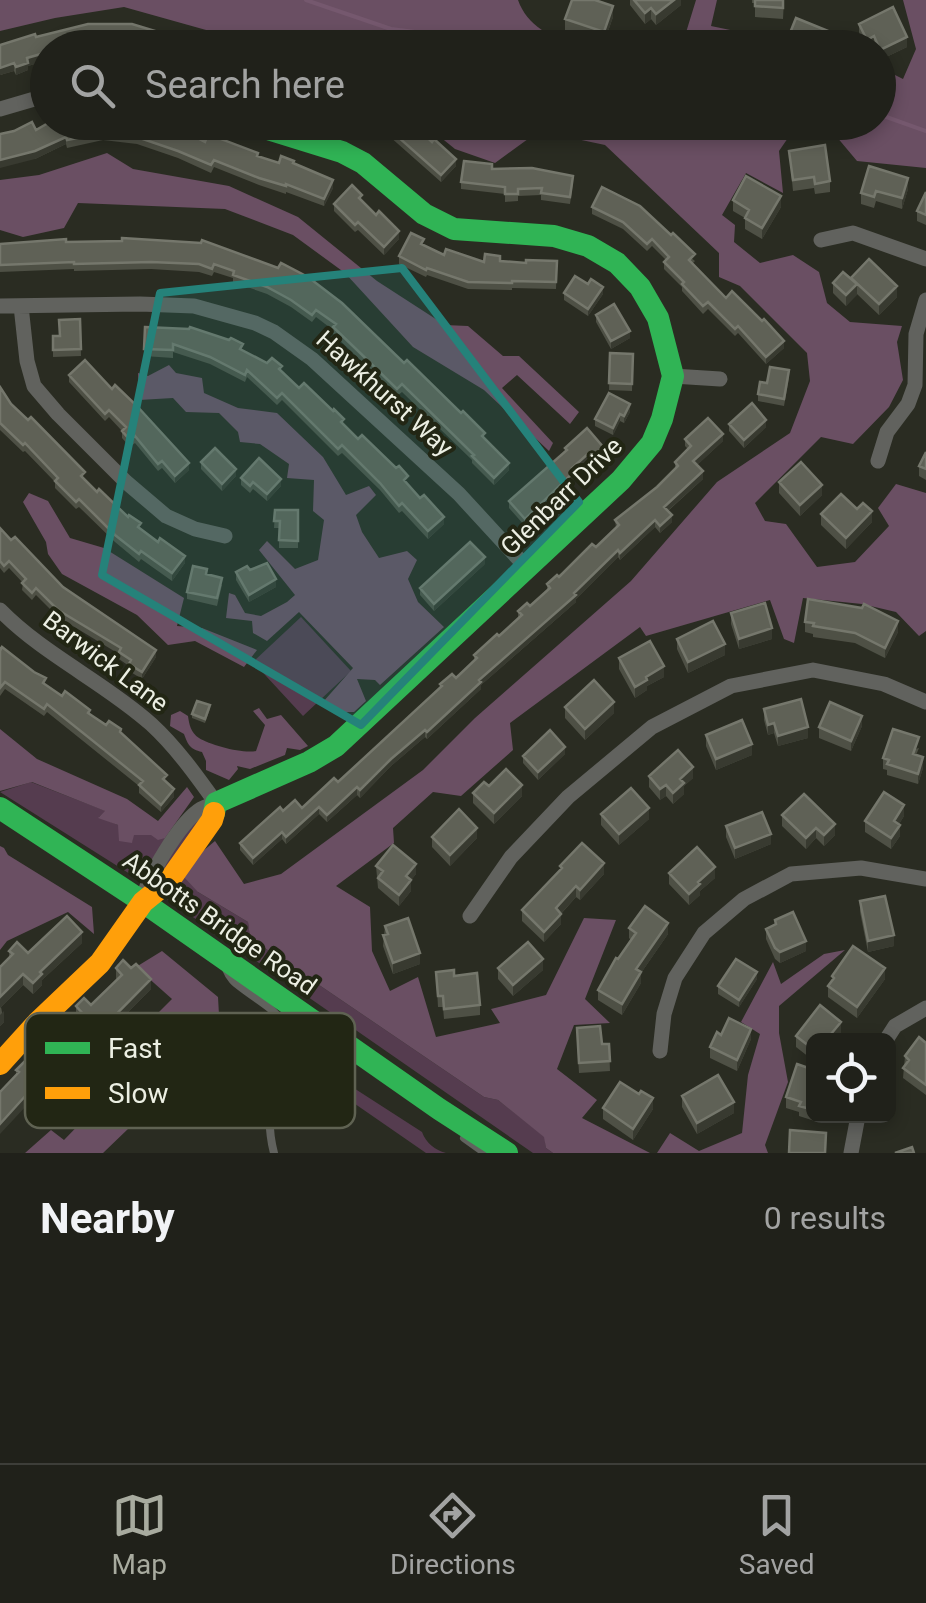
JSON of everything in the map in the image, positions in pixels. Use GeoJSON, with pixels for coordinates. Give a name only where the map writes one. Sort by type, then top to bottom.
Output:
{"type":"FeatureCollection","features":[{"type":"Feature","properties":{"kind":"street"},"geometry":{"type":"LineString","coordinates":[[0,109],[30,100]]}},
{"type":"Feature","properties":{"kind":"street","name":"Glenbarr Drive"},"geometry":{"type":"LineString","coordinates":[[216,803],[336,746],[622,480],[652,443],[662,420],[672,376],[658,318],[640,287],[617,263],[588,246],[554,236],[454,228],[424,214],[363,163],[303,140]]}},
{"type":"Feature","properties":{"kind":"street"},"geometry":{"type":"LineString","coordinates":[[820,240],[854,233],[926,259]]}},
{"type":"Feature","properties":{"kind":"street"},"geometry":{"type":"LineString","coordinates":[[878,461],[887,432],[908,404],[915,385],[916,334],[926,300]]}},
{"type":"Feature","properties":{"kind":"street","name":"Hawkhurst Way"},"geometry":{"type":"LineString","coordinates":[[0,306],[194,306],[274,332],[312,359],[459,494],[527,568]]}},
{"type":"Feature","properties":{"kind":"street"},"geometry":{"type":"LineString","coordinates":[[21,306],[34,386],[58,414],[166,516],[194,530],[225,536]]}},
{"type":"Feature","properties":{"kind":"street"},"geometry":{"type":"LineString","coordinates":[[672,376],[720,379]]}},
{"type":"Feature","properties":{"kind":"street","name":"Barwick Lane"},"geometry":{"type":"LineString","coordinates":[[0,610],[47,650],[148,721],[183,758],[216,803]]}},
{"type":"Feature","properties":{"kind":"street"},"geometry":{"type":"LineString","coordinates":[[470,916],[511,858],[568,796],[652,728],[731,686],[813,670],[884,684],[926,702]]}},
{"type":"Feature","properties":{"kind":"street"},"geometry":{"type":"LineString","coordinates":[[48,1013],[100,963],[143,902],[170,880],[212,820],[216,803]]}},
{"type":"Feature","properties":{"kind":"street","name":"Abbotts Bridge Road"},"geometry":{"type":"LineString","coordinates":[[0,808],[302,1013]]}},
{"type":"Feature","properties":{"kind":"street"},"geometry":{"type":"LineString","coordinates":[[660,1050],[664,1014],[675,978],[704,934],[744,899],[791,874],[861,868],[926,879]]}},
{"type":"Feature","properties":{"kind":"street"},"geometry":{"type":"LineString","coordinates":[[890,1033],[895,1026],[926,1008]]}},
{"type":"Feature","properties":{"kind":"street"},"geometry":{"type":"LineString","coordinates":[[0,1064],[25,1036]]}},
{"type":"Feature","properties":{"kind":"street","name":"Abbotts Bridge Road"},"geometry":{"type":"LineString","coordinates":[[355,1050],[507,1153]]}},
{"type":"Feature","properties":{"kind":"street"},"geometry":{"type":"LineString","coordinates":[[851,1153],[857,1123]]}},
{"type":"Feature","properties":{"kind":"lane"},"geometry":{"type":"LineString","coordinates":[[220,956],[230,979],[275,1013]]}},
{"type":"Feature","properties":{"kind":"lane"},"geometry":{"type":"LineString","coordinates":[[355,1053],[362,1055]]}},
{"type":"Feature","properties":{"kind":"lane"},"geometry":{"type":"LineString","coordinates":[[406,1086],[425,1112],[440,1122]]}},
{"type":"Feature","properties":{"kind":"lane"},"geometry":{"type":"LineString","coordinates":[[271,1128],[274,1153]]}},
{"type":"Feature","properties":{"kind":"lane"},"geometry":{"type":"LineString","coordinates":[[455,1132],[486,1153]]}},
{"type":"Feature","properties":{"kind":"highlighted area"},"geometry":{"type":"Polygon","coordinates":[[[402,268],[579,502],[361,725],[102,575],[160,293],[402,268]]]}},
{"type":"Feature","properties":{"kind":"shaded area"},"geometry":{"type":"Polygon","coordinates":[[[0,0],[518,0],[527,17],[542,30],[206,30],[124,7],[0,31],[0,0]]]}},
{"type":"Feature","properties":{"kind":"shaded area"},"geometry":{"type":"Polygon","coordinates":[[[696,0],[717,0],[711,26],[730,30],[687,30],[696,0]]]}},
{"type":"Feature","properties":{"kind":"shaded area"},"geometry":{"type":"Polygon","coordinates":[[[903,0],[926,0],[926,168],[857,161],[839,140],[896,140],[896,76],[903,79],[916,49],[903,0]]]}},
{"type":"Feature","properties":{"kind":"shaded area"},"geometry":{"type":"Polygon","coordinates":[[[444,140],[527,140],[495,163],[455,149],[444,140]]]}},
{"type":"Feature","properties":{"kind":"shaded area"},"geometry":{"type":"Polygon","coordinates":[[[581,140],[787,140],[779,151],[783,193],[746,173],[722,215],[735,225],[734,242],[760,263],[793,255],[819,272],[827,303],[850,322],[902,326],[897,342],[903,380],[889,407],[853,444],[821,437],[755,503],[765,521],[786,524],[817,567],[855,562],[889,526],[878,508],[896,484],[926,493],[926,631],[919,636],[896,612],[803,598],[794,643],[784,639],[770,600],[646,636],[640,627],[510,723],[513,750],[461,796],[433,792],[393,828],[394,843],[336,886],[370,907],[372,951],[390,991],[418,977],[436,1037],[500,1023],[491,1009],[546,995],[584,918],[616,920],[585,999],[610,1023],[574,1025],[557,1069],[597,1100],[582,1118],[650,1153],[553,1153],[546,1148],[544,1137],[498,1100],[484,1097],[250,938],[248,922],[198,892],[183,876],[215,841],[244,884],[281,874],[423,770],[475,718],[631,581],[717,482],[790,433],[810,381],[807,353],[740,286],[719,277],[719,253],[605,145],[581,140]]]}},
{"type":"Feature","properties":{"kind":"shaded area"},"geometry":{"type":"Polygon","coordinates":[[[107,153],[133,169],[229,186],[298,217],[377,281],[445,325],[468,326],[503,356],[519,356],[579,412],[570,424],[517,375],[502,388],[553,443],[549,451],[484,390],[413,347],[345,273],[293,235],[225,209],[78,203],[64,228],[23,237],[0,230],[0,180],[39,175],[107,153]]]}},
{"type":"Feature","properties":{"kind":"shaded area"},"geometry":{"type":"Polygon","coordinates":[[[169,365],[176,373],[202,378],[204,393],[238,408],[277,413],[323,457],[346,495],[369,486],[376,495],[356,515],[379,558],[407,551],[417,560],[408,579],[418,602],[444,627],[380,685],[375,680],[357,679],[366,701],[354,712],[332,712],[323,702],[353,668],[299,612],[267,641],[253,633],[252,621],[226,618],[229,593],[235,595],[245,613],[261,616],[295,595],[259,550],[267,541],[295,569],[318,560],[324,520],[313,511],[314,480],[287,478],[289,464],[260,444],[240,442],[238,432],[219,413],[186,412],[173,398],[139,400],[138,373],[148,376],[169,365]]]}},
{"type":"Feature","properties":{"kind":"shaded area"},"geometry":{"type":"Polygon","coordinates":[[[29,493],[48,501],[70,538],[104,548],[184,598],[177,626],[202,628],[257,650],[244,667],[195,641],[168,645],[137,615],[62,574],[23,502],[29,493]]]}},
{"type":"Feature","properties":{"kind":"shaded area"},"geometry":{"type":"Polygon","coordinates":[[[301,617],[351,671],[303,716],[253,662],[301,617]]]}},
{"type":"Feature","properties":{"kind":"shaded area"},"geometry":{"type":"Polygon","coordinates":[[[259,708],[267,719],[281,715],[308,746],[300,750],[287,748],[285,755],[250,769],[237,766],[229,780],[206,770],[202,752],[192,748],[184,734],[170,726],[171,715],[180,711],[188,716],[194,734],[204,741],[256,751],[265,725],[253,711],[259,708]]]}},
{"type":"Feature","properties":{"kind":"shaded area"},"geometry":{"type":"Polygon","coordinates":[[[0,729],[37,759],[127,799],[158,821],[187,787],[194,797],[165,838],[134,835],[132,843],[119,841],[118,825],[98,818],[105,811],[32,782],[0,791],[0,729]]]}},
{"type":"Feature","properties":{"kind":"shaded area"},"geometry":{"type":"Polygon","coordinates":[[[31,782],[106,811],[99,817],[118,825],[132,842],[133,835],[165,838],[169,832],[186,833],[205,809],[198,892],[248,922],[250,938],[484,1097],[498,1100],[545,1137],[546,1148],[553,1153],[533,1153],[355,1030],[355,1013],[331,1013],[138,879],[0,792],[31,782]]]}},
{"type":"Feature","properties":{"kind":"shaded area"},"geometry":{"type":"Polygon","coordinates":[[[0,846],[8,855],[92,907],[94,934],[68,912],[7,941],[0,950],[0,846]]]}},
{"type":"Feature","properties":{"kind":"shaded area"},"geometry":{"type":"Polygon","coordinates":[[[845,950],[779,1006],[779,1033],[788,1082],[765,1145],[768,1153],[657,1153],[670,1133],[699,1151],[742,1133],[748,1075],[760,1034],[741,1022],[773,962],[781,984],[824,954],[845,950]]]}},
{"type":"Feature","properties":{"kind":"shaded area"},"geometry":{"type":"Polygon","coordinates":[[[162,951],[218,997],[219,1013],[158,1013],[172,999],[136,967],[162,951]]]}},
{"type":"Feature","properties":{"kind":"shaded area"},"geometry":{"type":"Polygon","coordinates":[[[355,1089],[422,1132],[431,1145],[446,1153],[426,1153],[355,1104],[355,1089]]]}},
{"type":"Feature","properties":{"kind":"shaded area"},"geometry":{"type":"Polygon","coordinates":[[[76,1128],[129,1128],[103,1153],[25,1153],[51,1130],[64,1140],[76,1128]]]}},
{"type":"Feature","properties":{"kind":"building"},"geometry":{"type":"Polygon","coordinates":[[[572,0],[595,0],[613,6],[605,30],[565,19],[572,0]]]}},
{"type":"Feature","properties":{"kind":"building"},"geometry":{"type":"Polygon","coordinates":[[[634,0],[674,0],[656,14],[651,8],[645,13],[634,0]]]}},
{"type":"Feature","properties":{"kind":"building"},"geometry":{"type":"Polygon","coordinates":[[[755,0],[783,0],[783,8],[755,6],[755,0]]]}},
{"type":"Feature","properties":{"kind":"building"},"geometry":{"type":"Polygon","coordinates":[[[893,7],[907,37],[896,42],[896,30],[862,30],[859,24],[893,7]]]}},
{"type":"Feature","properties":{"kind":"building"},"geometry":{"type":"Polygon","coordinates":[[[796,18],[826,30],[791,30],[796,18]]]}},
{"type":"Feature","properties":{"kind":"building"},"geometry":{"type":"Polygon","coordinates":[[[88,24],[132,24],[152,30],[64,30],[88,24]]]}},
{"type":"Feature","properties":{"kind":"building"},"geometry":{"type":"Polygon","coordinates":[[[30,36],[28,63],[0,68],[0,45],[30,36]]]}},
{"type":"Feature","properties":{"kind":"building"},"geometry":{"type":"Polygon","coordinates":[[[30,123],[30,140],[59,140],[0,160],[0,134],[30,123]]]}},
{"type":"Feature","properties":{"kind":"building"},"geometry":{"type":"Polygon","coordinates":[[[146,140],[224,140],[279,163],[281,156],[333,180],[324,199],[146,140]]]}},
{"type":"Feature","properties":{"kind":"building"},"geometry":{"type":"Polygon","coordinates":[[[401,140],[435,140],[456,159],[441,175],[401,140]]]}},
{"type":"Feature","properties":{"kind":"building"},"geometry":{"type":"Polygon","coordinates":[[[825,145],[830,181],[815,184],[814,177],[793,180],[789,151],[825,145]]]}},
{"type":"Feature","properties":{"kind":"building"},"geometry":{"type":"Polygon","coordinates":[[[464,161],[492,164],[492,169],[532,168],[573,176],[570,197],[541,193],[542,188],[505,194],[505,187],[461,182],[464,161]]]}},
{"type":"Feature","properties":{"kind":"building"},"geometry":{"type":"Polygon","coordinates":[[[869,166],[908,178],[902,198],[876,191],[874,197],[861,193],[869,166]]]}},
{"type":"Feature","properties":{"kind":"building"},"geometry":{"type":"Polygon","coordinates":[[[746,176],[781,196],[762,228],[745,218],[749,210],[733,200],[746,176]]]}},
{"type":"Feature","properties":{"kind":"building"},"geometry":{"type":"Polygon","coordinates":[[[352,185],[376,215],[379,211],[399,231],[384,247],[334,204],[352,185]]]}},
{"type":"Feature","properties":{"kind":"building"},"geometry":{"type":"Polygon","coordinates":[[[602,187],[640,206],[673,233],[695,254],[689,260],[726,298],[732,291],[784,341],[766,357],[738,326],[735,329],[708,302],[703,306],[664,262],[669,257],[652,239],[647,244],[623,222],[592,207],[602,187]]]}},
{"type":"Feature","properties":{"kind":"building"},"geometry":{"type":"Polygon","coordinates":[[[926,192],[926,215],[917,211],[926,192]]]}},
{"type":"Feature","properties":{"kind":"building"},"geometry":{"type":"Polygon","coordinates":[[[411,233],[424,239],[421,244],[444,255],[446,249],[484,262],[485,254],[500,256],[500,261],[557,261],[556,282],[468,282],[426,270],[399,256],[411,233]]]}},
{"type":"Feature","properties":{"kind":"building"},"geometry":{"type":"Polygon","coordinates":[[[122,238],[201,243],[202,240],[278,268],[281,263],[308,277],[463,411],[509,463],[494,478],[402,384],[397,389],[333,327],[336,324],[316,310],[312,315],[267,287],[233,275],[234,271],[214,264],[212,269],[199,264],[151,262],[0,265],[0,244],[122,238]]]}},
{"type":"Feature","properties":{"kind":"building"},"geometry":{"type":"Polygon","coordinates":[[[869,259],[897,286],[879,304],[851,278],[869,259]]]}},
{"type":"Feature","properties":{"kind":"building"},"geometry":{"type":"Polygon","coordinates":[[[843,272],[857,284],[846,295],[833,283],[843,272]]]}},
{"type":"Feature","properties":{"kind":"building"},"geometry":{"type":"Polygon","coordinates":[[[575,276],[588,284],[591,279],[603,287],[588,309],[564,293],[575,276]]]}},
{"type":"Feature","properties":{"kind":"building"},"geometry":{"type":"Polygon","coordinates":[[[614,304],[630,331],[611,341],[596,315],[614,304]]]}},
{"type":"Feature","properties":{"kind":"building"},"geometry":{"type":"Polygon","coordinates":[[[80,319],[81,349],[53,350],[53,336],[60,336],[59,320],[80,319]]]}},
{"type":"Feature","properties":{"kind":"building"},"geometry":{"type":"Polygon","coordinates":[[[145,327],[190,327],[231,338],[243,344],[240,349],[267,363],[272,358],[299,388],[304,383],[334,409],[358,439],[362,435],[396,468],[399,466],[408,476],[404,480],[444,517],[428,531],[342,445],[338,449],[282,393],[277,398],[247,370],[245,375],[173,344],[173,350],[144,349],[145,327]]]}},
{"type":"Feature","properties":{"kind":"building"},"geometry":{"type":"Polygon","coordinates":[[[610,353],[633,354],[632,384],[609,383],[610,353]]]}},
{"type":"Feature","properties":{"kind":"building"},"geometry":{"type":"Polygon","coordinates":[[[85,360],[112,389],[115,385],[137,406],[189,463],[175,476],[162,461],[158,464],[135,436],[130,440],[122,431],[126,427],[109,410],[105,414],[69,375],[85,360]]]}},
{"type":"Feature","properties":{"kind":"building"},"geometry":{"type":"Polygon","coordinates":[[[770,367],[789,370],[784,399],[758,394],[760,382],[767,383],[770,367]]]}},
{"type":"Feature","properties":{"kind":"building"},"geometry":{"type":"Polygon","coordinates":[[[0,387],[11,404],[28,420],[31,417],[85,472],[81,476],[97,492],[99,489],[128,517],[141,523],[138,527],[158,542],[160,538],[185,556],[172,573],[141,551],[139,554],[79,499],[76,502],[25,443],[0,423],[0,387]]]}},
{"type":"Feature","properties":{"kind":"building"},"geometry":{"type":"Polygon","coordinates":[[[609,393],[630,404],[613,428],[595,419],[609,393]]]}},
{"type":"Feature","properties":{"kind":"building"},"geometry":{"type":"Polygon","coordinates":[[[752,403],[766,420],[744,440],[729,424],[752,403]]]}},
{"type":"Feature","properties":{"kind":"building"},"geometry":{"type":"Polygon","coordinates":[[[708,418],[723,434],[693,461],[703,471],[664,507],[672,515],[660,526],[655,520],[620,553],[618,550],[576,595],[360,790],[357,787],[327,815],[319,807],[286,837],[282,832],[253,858],[240,843],[280,807],[283,811],[295,800],[302,808],[334,778],[338,782],[440,684],[452,674],[456,678],[477,658],[474,655],[522,615],[518,611],[550,588],[547,584],[592,544],[596,547],[619,525],[615,520],[678,466],[675,462],[691,446],[685,439],[708,418]]]}},
{"type":"Feature","properties":{"kind":"building"},"geometry":{"type":"Polygon","coordinates":[[[587,428],[604,448],[594,457],[590,452],[572,468],[575,471],[525,519],[509,501],[587,428]]]}},
{"type":"Feature","properties":{"kind":"building"},"geometry":{"type":"Polygon","coordinates":[[[215,448],[236,469],[222,484],[201,462],[215,448]]]}},
{"type":"Feature","properties":{"kind":"building"},"geometry":{"type":"Polygon","coordinates":[[[259,458],[281,479],[267,494],[241,478],[259,458]]]}},
{"type":"Feature","properties":{"kind":"building"},"geometry":{"type":"Polygon","coordinates":[[[801,462],[822,485],[800,505],[779,482],[801,462]]]}},
{"type":"Feature","properties":{"kind":"building"},"geometry":{"type":"Polygon","coordinates":[[[841,494],[857,509],[863,503],[872,511],[846,538],[821,514],[841,494]]]}},
{"type":"Feature","properties":{"kind":"building"},"geometry":{"type":"Polygon","coordinates":[[[275,510],[298,510],[298,541],[279,540],[280,521],[274,521],[275,510]]]}},
{"type":"Feature","properties":{"kind":"building"},"geometry":{"type":"Polygon","coordinates":[[[0,528],[11,540],[15,537],[63,587],[156,650],[142,672],[129,664],[131,660],[119,652],[121,648],[58,610],[36,588],[32,593],[22,583],[26,579],[9,561],[4,566],[0,561],[0,528]]]}},
{"type":"Feature","properties":{"kind":"building"},"geometry":{"type":"Polygon","coordinates":[[[470,542],[485,557],[434,604],[420,588],[470,542]]]}},
{"type":"Feature","properties":{"kind":"building"},"geometry":{"type":"Polygon","coordinates":[[[267,563],[276,579],[249,595],[236,572],[267,563]]]}},
{"type":"Feature","properties":{"kind":"building"},"geometry":{"type":"Polygon","coordinates":[[[193,566],[222,578],[217,598],[187,592],[193,566]]]}},
{"type":"Feature","properties":{"kind":"building"},"geometry":{"type":"Polygon","coordinates":[[[808,599],[862,608],[864,604],[898,621],[885,648],[855,633],[805,622],[808,599]]]}},
{"type":"Feature","properties":{"kind":"building"},"geometry":{"type":"Polygon","coordinates":[[[765,603],[772,628],[739,639],[731,613],[765,603]]]}},
{"type":"Feature","properties":{"kind":"building"},"geometry":{"type":"Polygon","coordinates":[[[713,621],[725,644],[688,662],[677,639],[713,621]]]}},
{"type":"Feature","properties":{"kind":"building"},"geometry":{"type":"Polygon","coordinates":[[[650,641],[664,666],[635,687],[619,658],[650,641]]]}},
{"type":"Feature","properties":{"kind":"building"},"geometry":{"type":"Polygon","coordinates":[[[0,647],[46,678],[43,683],[62,696],[65,691],[90,710],[88,713],[121,729],[167,775],[163,779],[174,789],[161,805],[139,785],[143,781],[47,704],[44,709],[5,682],[0,688],[0,647]]]}},
{"type":"Feature","properties":{"kind":"building"},"geometry":{"type":"Polygon","coordinates":[[[594,680],[614,702],[585,729],[565,707],[594,680]]]}},
{"type":"Feature","properties":{"kind":"building"},"geometry":{"type":"Polygon","coordinates":[[[801,699],[808,727],[778,736],[774,723],[768,725],[764,709],[801,699]]]}},
{"type":"Feature","properties":{"kind":"building"},"geometry":{"type":"Polygon","coordinates":[[[197,701],[210,705],[205,719],[192,714],[197,701]]]}},
{"type":"Feature","properties":{"kind":"building"},"geometry":{"type":"Polygon","coordinates":[[[830,702],[862,716],[851,741],[819,727],[830,702]]]}},
{"type":"Feature","properties":{"kind":"building"},"geometry":{"type":"Polygon","coordinates":[[[742,720],[752,744],[716,759],[706,735],[742,720]]]}},
{"type":"Feature","properties":{"kind":"building"},"geometry":{"type":"Polygon","coordinates":[[[893,729],[919,737],[913,754],[923,757],[918,774],[887,764],[889,760],[883,758],[893,729]]]}},
{"type":"Feature","properties":{"kind":"building"},"geometry":{"type":"Polygon","coordinates":[[[550,730],[565,747],[538,772],[523,756],[550,730]]]}},
{"type":"Feature","properties":{"kind":"building"},"geometry":{"type":"Polygon","coordinates":[[[678,750],[693,767],[673,793],[666,785],[660,789],[649,776],[678,750]]]}},
{"type":"Feature","properties":{"kind":"building"},"geometry":{"type":"Polygon","coordinates":[[[506,769],[522,785],[494,813],[473,793],[484,782],[489,786],[506,769]]]}},
{"type":"Feature","properties":{"kind":"building"},"geometry":{"type":"Polygon","coordinates":[[[631,788],[649,808],[619,834],[601,814],[631,788]]]}},
{"type":"Feature","properties":{"kind":"building"},"geometry":{"type":"Polygon","coordinates":[[[884,792],[904,805],[894,821],[900,825],[891,838],[865,821],[884,792]]]}},
{"type":"Feature","properties":{"kind":"building"},"geometry":{"type":"Polygon","coordinates":[[[804,794],[835,824],[824,835],[816,828],[806,838],[782,815],[804,794]]]}},
{"type":"Feature","properties":{"kind":"building"},"geometry":{"type":"Polygon","coordinates":[[[459,809],[477,828],[450,855],[432,837],[459,809]]]}},
{"type":"Feature","properties":{"kind":"building"},"geometry":{"type":"Polygon","coordinates":[[[762,812],[771,834],[735,848],[726,826],[762,812]]]}},
{"type":"Feature","properties":{"kind":"building"},"geometry":{"type":"Polygon","coordinates":[[[582,843],[604,863],[580,890],[576,886],[556,908],[561,914],[544,932],[522,910],[582,843]]]}},
{"type":"Feature","properties":{"kind":"building"},"geometry":{"type":"Polygon","coordinates":[[[393,845],[416,864],[406,876],[411,880],[399,895],[378,878],[383,871],[376,866],[393,845]]]}},
{"type":"Feature","properties":{"kind":"building"},"geometry":{"type":"Polygon","coordinates":[[[697,847],[715,867],[689,894],[669,873],[697,847]]]}},
{"type":"Feature","properties":{"kind":"building"},"geometry":{"type":"Polygon","coordinates":[[[885,896],[894,935],[868,941],[860,901],[885,896]]]}},
{"type":"Feature","properties":{"kind":"building"},"geometry":{"type":"Polygon","coordinates":[[[645,906],[668,923],[636,969],[641,972],[622,1004],[598,990],[636,933],[629,928],[645,906]]]}},
{"type":"Feature","properties":{"kind":"building"},"geometry":{"type":"Polygon","coordinates":[[[793,912],[806,941],[780,952],[766,929],[793,912]]]}},
{"type":"Feature","properties":{"kind":"building"},"geometry":{"type":"Polygon","coordinates":[[[67,916],[82,932],[33,983],[23,974],[0,997],[0,967],[13,954],[9,951],[17,942],[28,953],[67,916]]]}},
{"type":"Feature","properties":{"kind":"building"},"geometry":{"type":"Polygon","coordinates":[[[408,918],[420,953],[393,963],[383,935],[388,934],[385,926],[408,918]]]}},
{"type":"Feature","properties":{"kind":"building"},"geometry":{"type":"Polygon","coordinates":[[[528,942],[543,959],[513,985],[498,968],[528,942]]]}},
{"type":"Feature","properties":{"kind":"building"},"geometry":{"type":"Polygon","coordinates":[[[853,946],[885,968],[857,1007],[828,986],[853,946]]]}},
{"type":"Feature","properties":{"kind":"building"},"geometry":{"type":"Polygon","coordinates":[[[736,959],[757,972],[739,1000],[718,986],[736,959]]]}},
{"type":"Feature","properties":{"kind":"building"},"geometry":{"type":"Polygon","coordinates":[[[123,960],[131,968],[136,964],[151,979],[117,1013],[82,1013],[76,1006],[84,998],[91,1005],[122,975],[116,968],[123,960]]]}},
{"type":"Feature","properties":{"kind":"building"},"geometry":{"type":"Polygon","coordinates":[[[454,970],[454,976],[477,973],[480,1005],[444,1009],[443,996],[438,996],[436,972],[454,970]]]}},
{"type":"Feature","properties":{"kind":"building"},"geometry":{"type":"Polygon","coordinates":[[[820,1005],[841,1022],[832,1033],[806,1033],[806,1044],[796,1036],[820,1005]]]}},
{"type":"Feature","properties":{"kind":"building"},"geometry":{"type":"Polygon","coordinates":[[[729,1018],[751,1029],[737,1060],[710,1047],[729,1018]]]}},
{"type":"Feature","properties":{"kind":"building"},"geometry":{"type":"Polygon","coordinates":[[[600,1026],[602,1044],[609,1044],[610,1061],[579,1063],[577,1028],[600,1026]]]}},
{"type":"Feature","properties":{"kind":"building"},"geometry":{"type":"Polygon","coordinates":[[[919,1037],[926,1043],[926,1085],[903,1068],[909,1060],[905,1056],[919,1037]]]}},
{"type":"Feature","properties":{"kind":"building"},"geometry":{"type":"Polygon","coordinates":[[[25,1061],[25,1096],[0,1124],[0,1092],[19,1072],[16,1070],[25,1061]]]}},
{"type":"Feature","properties":{"kind":"building"},"geometry":{"type":"Polygon","coordinates":[[[797,1064],[806,1067],[806,1108],[786,1097],[797,1064]]]}},
{"type":"Feature","properties":{"kind":"building"},"geometry":{"type":"Polygon","coordinates":[[[718,1075],[734,1102],[697,1123],[682,1096],[718,1075]]]}},
{"type":"Feature","properties":{"kind":"building"},"geometry":{"type":"Polygon","coordinates":[[[620,1082],[653,1098],[633,1129],[603,1108],[620,1082]]]}},
{"type":"Feature","properties":{"kind":"building"},"geometry":{"type":"Polygon","coordinates":[[[790,1130],[826,1133],[825,1153],[789,1153],[790,1130]]]}},
{"type":"Feature","properties":{"kind":"waterway"},"geometry":{"type":"LineString","coordinates":[[306,0],[399,30]]}},
{"type":"Feature","properties":{"kind":"waterway"},"geometry":{"type":"LineString","coordinates":[[896,120],[926,131]]}},
{"type":"Feature","properties":{"kind":"traffic: fast"},"geometry":{"type":"LineString","coordinates":[[214,813],[216,803],[336,746],[621,480],[652,443],[673,376],[658,318],[640,287],[617,263],[588,246],[554,236],[454,229],[424,214],[363,163],[303,140]]}},
{"type":"Feature","properties":{"kind":"traffic: fast"},"geometry":{"type":"LineString","coordinates":[[0,808],[302,1013]]}},
{"type":"Feature","properties":{"kind":"traffic: fast"},"geometry":{"type":"LineString","coordinates":[[355,1050],[507,1153]]}},
{"type":"Feature","properties":{"kind":"traffic: slow"},"geometry":{"type":"LineString","coordinates":[[48,1013],[100,963],[143,902],[169,881],[214,813]]}},
{"type":"Feature","properties":{"kind":"traffic: slow"},"geometry":{"type":"LineString","coordinates":[[0,1064],[25,1036]]}}]}
